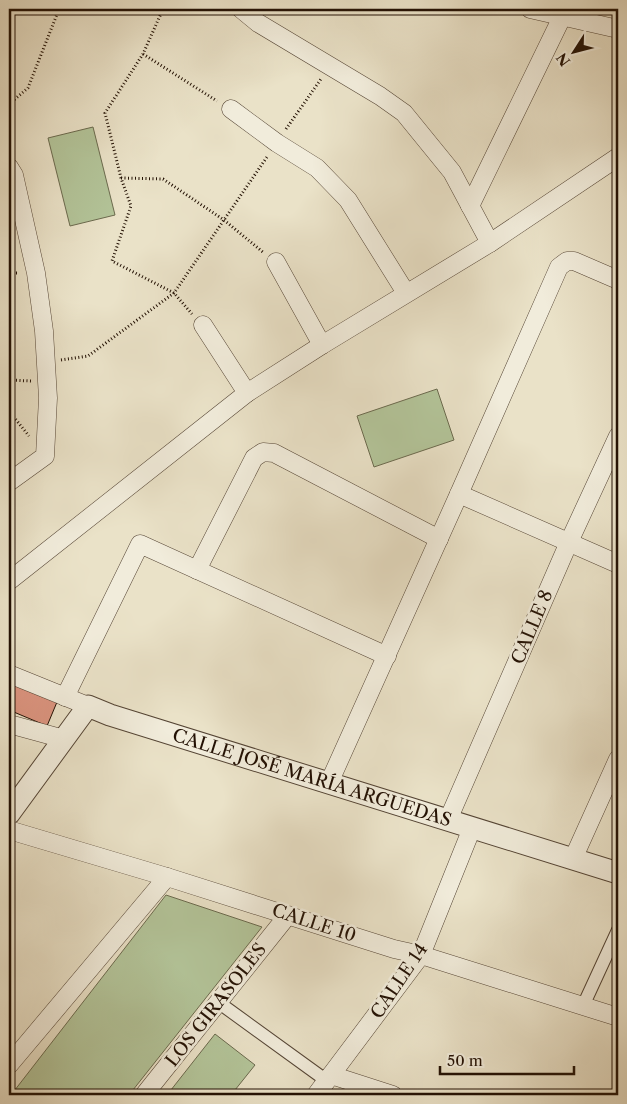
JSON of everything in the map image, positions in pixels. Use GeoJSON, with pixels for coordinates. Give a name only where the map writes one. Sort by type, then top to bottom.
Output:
{"type":"FeatureCollection","features":[{"type":"Feature","properties":{"kind":"street"},"geometry":{"type":"LineString","coordinates":[[241,9],[258,23],[380,96],[404,113],[452,172],[490,243]]}},
{"type":"Feature","properties":{"kind":"street"},"geometry":{"type":"LineString","coordinates":[[530,9],[617,29]]}},
{"type":"Feature","properties":{"kind":"street"},"geometry":{"type":"LineString","coordinates":[[470,206],[562,17]]}},
{"type":"Feature","properties":{"kind":"street"},"geometry":{"type":"LineString","coordinates":[[230,109],[277,143],[317,168],[348,200],[406,293]]}},
{"type":"Feature","properties":{"kind":"street"},"geometry":{"type":"LineString","coordinates":[[9,581],[247,393],[322,344],[490,243],[618,157]]}},
{"type":"Feature","properties":{"kind":"street"},"geometry":{"type":"LineString","coordinates":[[9,166],[14,175],[36,273],[44,331],[48,398],[46,456],[9,482]]}},
{"type":"Feature","properties":{"kind":"street"},"geometry":{"type":"LineString","coordinates":[[329,783],[460,494],[559,268],[567,261],[574,261],[618,280]]}},
{"type":"Feature","properties":{"kind":"street"},"geometry":{"type":"LineString","coordinates":[[276,262],[322,344]]}},
{"type":"Feature","properties":{"kind":"street"},"geometry":{"type":"LineString","coordinates":[[203,325],[247,393]]}},
{"type":"Feature","properties":{"kind":"street","name":"CALLE 8"},"geometry":{"type":"LineString","coordinates":[[448,820],[569,542],[618,436]]}},
{"type":"Feature","properties":{"kind":"street"},"geometry":{"type":"LineString","coordinates":[[197,570],[254,458],[263,452],[274,453],[439,539]]}},
{"type":"Feature","properties":{"kind":"street"},"geometry":{"type":"LineString","coordinates":[[460,494],[618,564]]}},
{"type":"Feature","properties":{"kind":"street"},"geometry":{"type":"LineString","coordinates":[[65,697],[140,544],[386,656]]}},
{"type":"Feature","properties":{"kind":"street","name":"CALLE JOSÉ MARÍA ARGUEDAS"},"geometry":{"type":"LineString","coordinates":[[9,674],[110,715],[618,873]]}},
{"type":"Feature","properties":{"kind":"street"},"geometry":{"type":"LineString","coordinates":[[9,814],[88,706]]}},
{"type":"Feature","properties":{"kind":"street"},"geometry":{"type":"LineString","coordinates":[[9,724],[64,739]]}},
{"type":"Feature","properties":{"kind":"street"},"geometry":{"type":"LineString","coordinates":[[573,859],[618,759]]}},
{"type":"Feature","properties":{"kind":"street","name":"CALLE 14"},"geometry":{"type":"LineString","coordinates":[[316,1095],[421,955],[472,828]]}},
{"type":"Feature","properties":{"kind":"street","name":"CALLE 10"},"geometry":{"type":"LineString","coordinates":[[9,830],[288,914],[394,949],[421,955],[618,1017]]}},
{"type":"Feature","properties":{"kind":"street"},"geometry":{"type":"LineString","coordinates":[[9,1064],[167,877]]}},
{"type":"Feature","properties":{"kind":"street","name":"LOS GIRASOLES"},"geometry":{"type":"LineString","coordinates":[[144,1095],[288,914]]}},
{"type":"Feature","properties":{"kind":"street"},"geometry":{"type":"LineString","coordinates":[[584,1006],[618,930]]}},
{"type":"Feature","properties":{"kind":"street"},"geometry":{"type":"LineString","coordinates":[[218,1002],[329,1078],[393,1095]]}},
{"type":"Feature","properties":{"kind":"path"},"geometry":{"type":"LineString","coordinates":[[9,104],[28,88],[60,9]]}},
{"type":"Feature","properties":{"kind":"path"},"geometry":{"type":"LineString","coordinates":[[163,9],[142,54],[105,113],[121,178],[131,206],[112,261],[174,293],[203,325]]}},
{"type":"Feature","properties":{"kind":"path"},"geometry":{"type":"LineString","coordinates":[[142,54],[230,109]]}},
{"type":"Feature","properties":{"kind":"path"},"geometry":{"type":"LineString","coordinates":[[46,361],[88,356],[174,293],[330,66]]}},
{"type":"Feature","properties":{"kind":"path"},"geometry":{"type":"LineString","coordinates":[[121,178],[164,179],[224,220],[276,262]]}},
{"type":"Feature","properties":{"kind":"green space"},"geometry":{"type":"Polygon","coordinates":[[[93,127],[115,215],[70,226],[48,138],[93,127]]]}},
{"type":"Feature","properties":{"kind":"green space"},"geometry":{"type":"Polygon","coordinates":[[[437,389],[454,440],[374,467],[357,416],[437,389]]]}},
{"type":"Feature","properties":{"kind":"green space"},"geometry":{"type":"Polygon","coordinates":[[[166,895],[262,927],[129,1095],[11,1095],[166,895]]]}},
{"type":"Feature","properties":{"kind":"green space"},"geometry":{"type":"Polygon","coordinates":[[[215,1034],[255,1065],[231,1095],[167,1095],[215,1034]]]}},
{"type":"Feature","properties":{"kind":"building"},"geometry":{"type":"Polygon","coordinates":[[[9,682],[57,702],[47,726],[9,710],[9,682]]]}}]}
